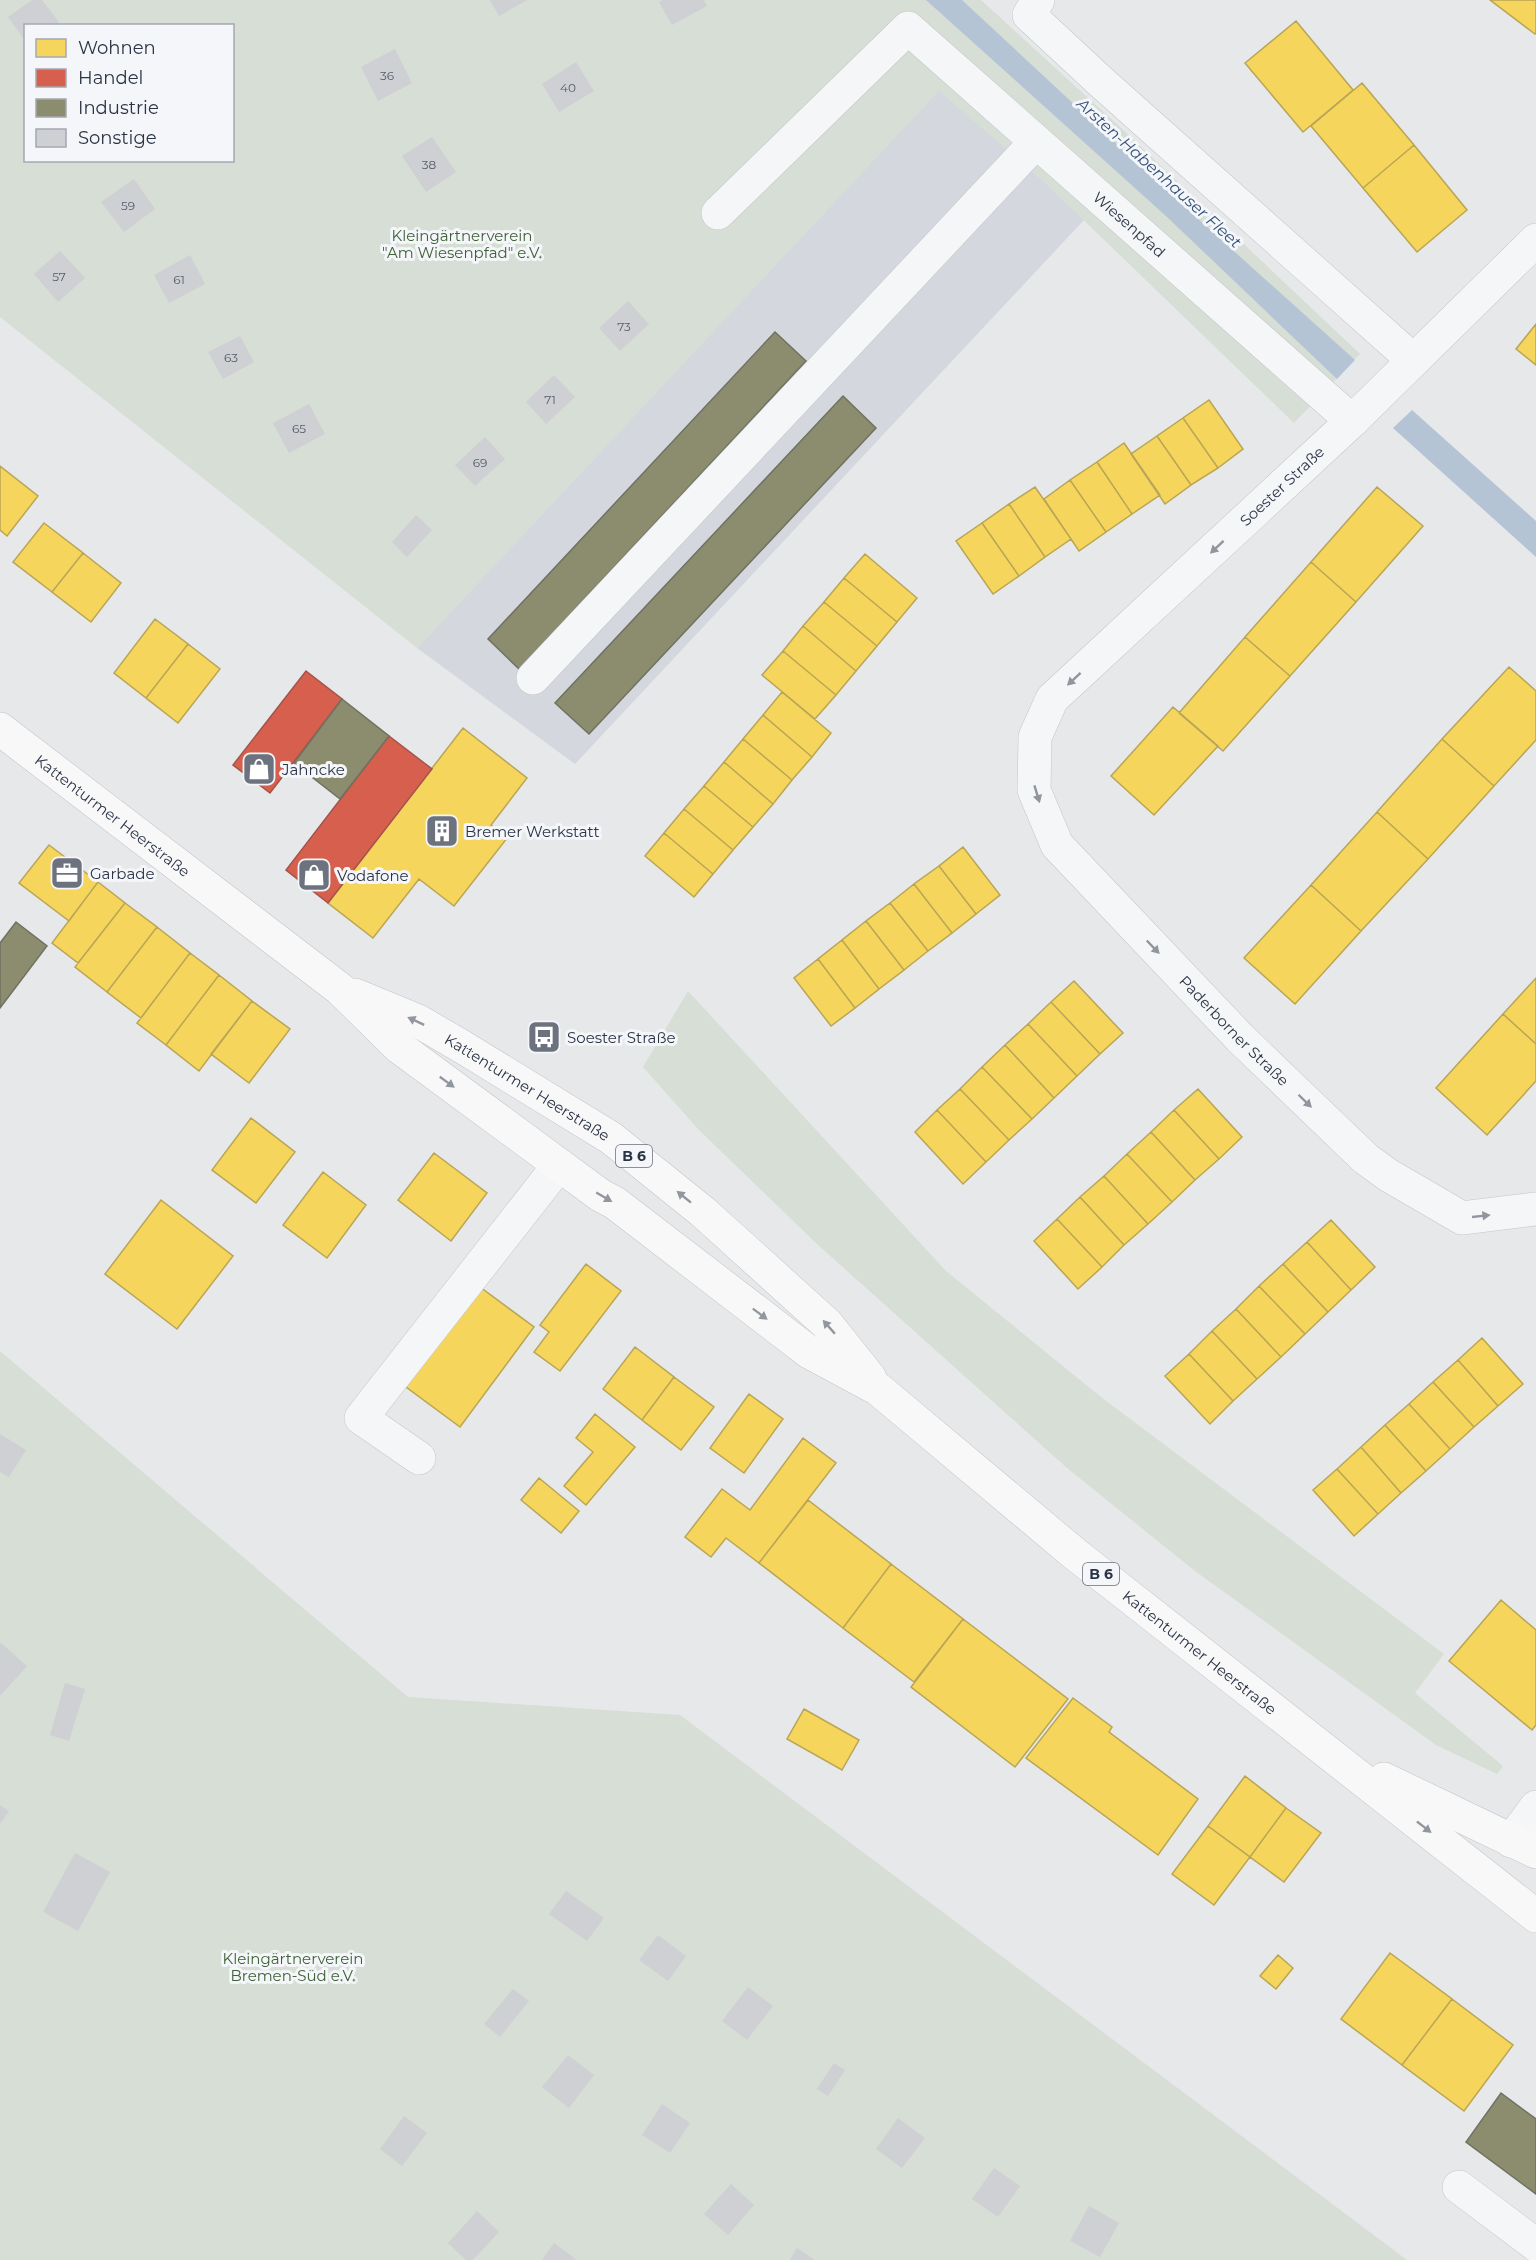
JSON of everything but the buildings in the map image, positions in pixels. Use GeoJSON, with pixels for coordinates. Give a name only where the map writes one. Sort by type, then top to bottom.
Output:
{"type":"FeatureCollection","features":[{"type":"Feature","properties":{"kind":"main road","name":"Kattenturmer Heerstraße"},"geometry":{"type":"LineString","coordinates":[[0,729],[340,989],[399,1047],[600,1195],[615,1203],[809,1352],[878,1389],[1075,1554],[1536,1916]]}},
{"type":"Feature","properties":{"kind":"main road","name":"Kattenturmer Heerstraße"},"geometry":{"type":"LineString","coordinates":[[340,989],[426,1026],[611,1138],[703,1212],[828,1324],[878,1389]]}},
{"type":"Feature","properties":{"kind":"main road","name":"Kattenturmer Heerstraße"},"geometry":{"type":"LineString","coordinates":[[1328,1752],[1524,1846]]}},
{"type":"Feature","properties":{"kind":"street"},"geometry":{"type":"LineString","coordinates":[[1038,0],[1029,15],[1413,360]]}},
{"type":"Feature","properties":{"kind":"street","name":"Wiesenpfad"},"geometry":{"type":"LineString","coordinates":[[718,213],[908,28],[1352,421]]}},
{"type":"Feature","properties":{"kind":"street"},"geometry":{"type":"LineString","coordinates":[[533,678],[1036,142]]}},
{"type":"Feature","properties":{"kind":"street","name":"Soester Straße"},"geometry":{"type":"LineString","coordinates":[[1035,737],[1052,699],[1352,421],[1536,240]]}},
{"type":"Feature","properties":{"kind":"street","name":"Paderborner Straße"},"geometry":{"type":"LineString","coordinates":[[1035,737],[1034,790],[1057,845],[1240,1038],[1366,1159],[1388,1175],[1462,1218],[1536,1209]]}},
{"type":"Feature","properties":{"kind":"street"},"geometry":{"type":"LineString","coordinates":[[419,1458],[361,1418],[559,1165]]}},
{"type":"Feature","properties":{"kind":"street"},"geometry":{"type":"LineString","coordinates":[[1524,1846],[1536,1807]]}},
{"type":"Feature","properties":{"kind":"street"},"geometry":{"type":"LineString","coordinates":[[1459,2187],[1536,2245]]}},
{"type":"Feature","properties":{"kind":"shaded area"},"geometry":{"type":"Polygon","coordinates":[[[939,90],[1041,179],[1084,220],[575,764],[417,648],[939,90]]]}},
{"type":"Feature","properties":{"kind":"green space","name":"Kleingärtnerverein \"Am Wiesenpfad\" e.V."},"geometry":{"type":"Polygon","coordinates":[[[0,0],[981,0],[1121,128],[1360,354],[1294,423],[1041,179],[939,91],[417,648],[0,317],[0,0]]]}},
{"type":"Feature","properties":{"kind":"green space"},"geometry":{"type":"Polygon","coordinates":[[[688,991],[946,1271],[1101,1397],[1444,1654],[1415,1693],[1503,1766],[1497,1774],[1436,1745],[1195,1571],[1067,1468],[817,1244],[699,1130],[643,1067],[688,991]]]}},
{"type":"Feature","properties":{"kind":"green space","name":"Kleingärtnerverein Bremen-Süd e.V."},"geometry":{"type":"Polygon","coordinates":[[[0,1351],[408,1697],[680,1715],[1407,2260],[0,2260],[0,1351]]]}},
{"type":"Feature","properties":{"kind":"water"},"geometry":{"type":"Polygon","coordinates":[[[926,0],[962,0],[1177,200],[1355,360],[1337,379],[1167,217],[926,0]]]}},
{"type":"Feature","properties":{"kind":"water"},"geometry":{"type":"Polygon","coordinates":[[[1412,410],[1536,521],[1536,557],[1393,428],[1412,410]]]}},
{"type":"Feature","properties":{"kind":"place","name":"Jahncke"},"geometry":{"type":"Point","coordinates":[259,769]}},
{"type":"Feature","properties":{"kind":"place","name":"Bremer Werkstatt"},"geometry":{"type":"Point","coordinates":[442,831]}},
{"type":"Feature","properties":{"kind":"place","name":"Garbade"},"geometry":{"type":"Point","coordinates":[67,873]}},
{"type":"Feature","properties":{"kind":"place","name":"Vodafone"},"geometry":{"type":"Point","coordinates":[314,875]}},
{"type":"Feature","properties":{"kind":"place","name":"Soester Straße"},"geometry":{"type":"Point","coordinates":[544,1037]}},
{"type":"Feature","properties":{"kind":"water label","name":"Arsten-Habenhauser Fleet"},"geometry":{"type":"Point","coordinates":[1159,173]}}]}
